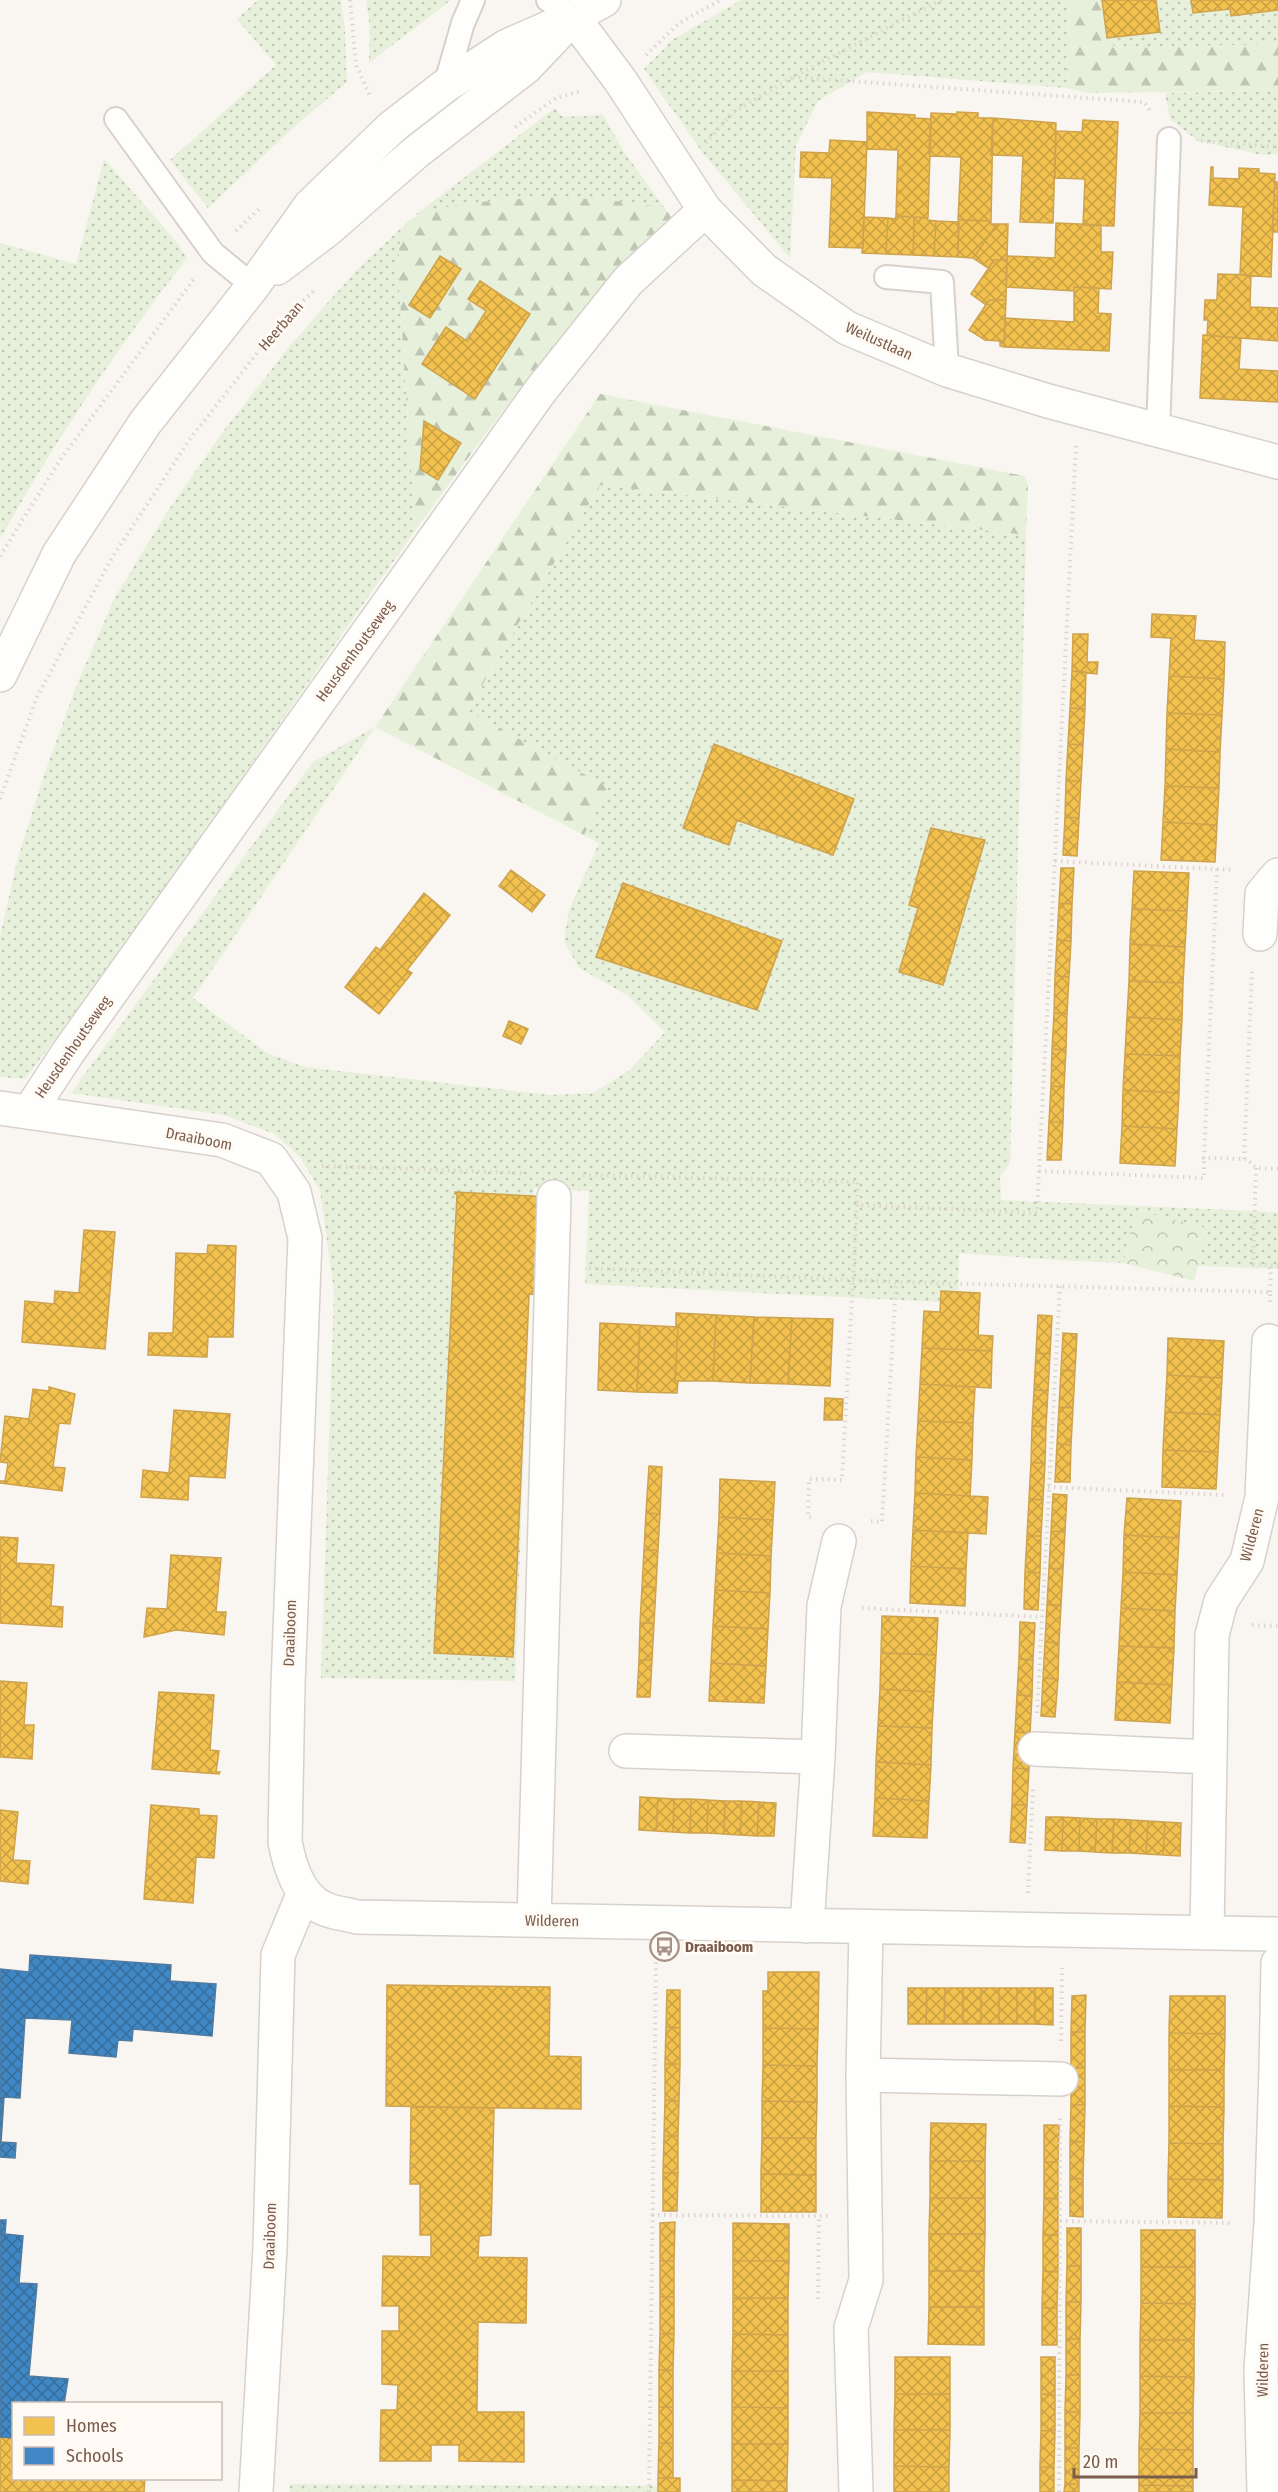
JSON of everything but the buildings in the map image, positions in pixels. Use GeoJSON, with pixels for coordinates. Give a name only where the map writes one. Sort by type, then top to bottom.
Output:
{"type":"FeatureCollection","features":[{"type":"Feature","properties":{"kind":"street"},"geometry":{"type":"LineString","coordinates":[[0,675],[59,554],[145,423],[253,286],[310,206],[392,127],[445,86],[560,9],[604,0]]}},
{"type":"Feature","properties":{"kind":"street"},"geometry":{"type":"LineString","coordinates":[[253,286],[327,230],[415,153],[526,67],[560,9]]}},
{"type":"Feature","properties":{"kind":"street","name":"Weilustlaan"},"geometry":{"type":"LineString","coordinates":[[560,9],[620,80],[705,210],[764,270],[847,328],[947,370],[1078,409],[1278,462]]}},
{"type":"Feature","properties":{"kind":"street","name":"Heusdenhoutseweg"},"geometry":{"type":"LineString","coordinates":[[9,1114],[69,1051],[542,390],[628,281],[705,210]]}},
{"type":"Feature","properties":{"kind":"street"},"geometry":{"type":"LineString","coordinates":[[1260,934],[1262,894],[1278,874]]}},
{"type":"Feature","properties":{"kind":"street","name":"Draaiboom"},"geometry":{"type":"LineString","coordinates":[[9,1114],[222,1140],[272,1159],[294,1192],[305,1238],[288,1685],[285,1842],[290,1864],[304,1892],[278,1955],[270,2248],[256,2492]]}},
{"type":"Feature","properties":{"kind":"street"},"geometry":{"type":"LineString","coordinates":[[534,1920],[555,1186]]}},
{"type":"Feature","properties":{"kind":"street","name":"Wilderen"},"geometry":{"type":"LineString","coordinates":[[1207,1933],[1212,1635],[1221,1601],[1247,1561],[1262,1497],[1269,1341]]}},
{"type":"Feature","properties":{"kind":"street"},"geometry":{"type":"LineString","coordinates":[[807,1926],[818,1757],[824,1606],[839,1529]]}},
{"type":"Feature","properties":{"kind":"street"},"geometry":{"type":"LineString","coordinates":[[1035,1749],[1210,1757]]}},
{"type":"Feature","properties":{"kind":"street"},"geometry":{"type":"LineString","coordinates":[[626,1751],[818,1757]]}},
{"type":"Feature","properties":{"kind":"street","name":"Wilderen"},"geometry":{"type":"LineString","coordinates":[[304,1892],[323,1908],[357,1917],[1278,1935]]}},
{"type":"Feature","properties":{"kind":"street"},"geometry":{"type":"LineString","coordinates":[[856,2492],[851,2328],[866,2280],[863,2075],[866,1927]]}},
{"type":"Feature","properties":{"kind":"street","name":"Wilderen"},"geometry":{"type":"LineString","coordinates":[[1264,2492],[1261,2370],[1271,2224],[1277,2069],[1278,1962]]}},
{"type":"Feature","properties":{"kind":"street"},"geometry":{"type":"LineString","coordinates":[[863,2075],[1061,2079]]}},
{"type":"Feature","properties":{"kind":"lane"},"geometry":{"type":"LineString","coordinates":[[445,86],[472,0]]}},
{"type":"Feature","properties":{"kind":"lane"},"geometry":{"type":"LineString","coordinates":[[116,119],[213,253],[253,286]]}},
{"type":"Feature","properties":{"kind":"lane"},"geometry":{"type":"LineString","coordinates":[[1158,430],[1169,139]]}},
{"type":"Feature","properties":{"kind":"lane"},"geometry":{"type":"LineString","coordinates":[[886,277],[942,282],[947,370]]}},
{"type":"Feature","properties":{"kind":"path"},"geometry":{"type":"LineString","coordinates":[[350,0],[356,65],[372,100]]}},
{"type":"Feature","properties":{"kind":"path"},"geometry":{"type":"LineString","coordinates":[[511,130],[556,98],[620,80],[678,24],[720,0]]}},
{"type":"Feature","properties":{"kind":"path"},"geometry":{"type":"LineString","coordinates":[[680,173],[733,112],[793,77],[941,0]]}},
{"type":"Feature","properties":{"kind":"path"},"geometry":{"type":"LineString","coordinates":[[793,77],[1144,102],[1169,139],[1278,147]]}},
{"type":"Feature","properties":{"kind":"path","name":"Heerbaan"},"geometry":{"type":"LineString","coordinates":[[0,799],[37,697],[110,561],[190,439],[287,315],[322,284]]}},
{"type":"Feature","properties":{"kind":"path"},"geometry":{"type":"LineString","coordinates":[[857,1205],[1036,1213],[1078,409]]}},
{"type":"Feature","properties":{"kind":"path"},"geometry":{"type":"LineString","coordinates":[[1054,861],[1237,870]]}},
{"type":"Feature","properties":{"kind":"path"},"geometry":{"type":"LineString","coordinates":[[1039,1171],[1204,1178],[1217,869]]}},
{"type":"Feature","properties":{"kind":"path"},"geometry":{"type":"LineString","coordinates":[[1244,1159],[1252,969]]}},
{"type":"Feature","properties":{"kind":"path"},"geometry":{"type":"LineString","coordinates":[[1204,1158],[1244,1159],[1257,1168],[1278,1169]]}},
{"type":"Feature","properties":{"kind":"path"},"geometry":{"type":"LineString","coordinates":[[275,1165],[555,1186],[858,1182],[842,1480],[809,1479],[807,1517],[839,1529],[882,1522],[896,1282]]}},
{"type":"Feature","properties":{"kind":"path"},"geometry":{"type":"LineString","coordinates":[[1257,1168],[1253,1264],[1278,1266]]}},
{"type":"Feature","properties":{"kind":"path"},"geometry":{"type":"LineString","coordinates":[[1269,1341],[1271,1265]]}},
{"type":"Feature","properties":{"kind":"path"},"geometry":{"type":"LineString","coordinates":[[552,1266],[896,1282],[1270,1292]]}},
{"type":"Feature","properties":{"kind":"path"},"geometry":{"type":"LineString","coordinates":[[1027,1929],[1041,1617],[1060,1285]]}},
{"type":"Feature","properties":{"kind":"path"},"geometry":{"type":"LineString","coordinates":[[1048,1487],[1262,1497]]}},
{"type":"Feature","properties":{"kind":"path"},"geometry":{"type":"LineString","coordinates":[[824,1606],[1041,1617]]}},
{"type":"Feature","properties":{"kind":"path"},"geometry":{"type":"LineString","coordinates":[[649,2492],[657,1923]]}},
{"type":"Feature","properties":{"kind":"path"},"geometry":{"type":"LineString","coordinates":[[1059,2492],[1063,1931]]}},
{"type":"Feature","properties":{"kind":"path"},"geometry":{"type":"LineString","coordinates":[[652,2215],[865,2215]]}},
{"type":"Feature","properties":{"kind":"path"},"geometry":{"type":"LineString","coordinates":[[1060,2221],[1271,2224]]}},
{"type":"Feature","properties":{"kind":"green space"},"geometry":{"type":"Polygon","coordinates":[[[258,0],[341,0],[345,30],[347,82],[295,126],[208,208],[170,160],[276,65],[237,19],[258,0]]]}},
{"type":"Feature","properties":{"kind":"green space"},"geometry":{"type":"Polygon","coordinates":[[[366,0],[451,0],[369,63],[370,28],[366,0]]]}},
{"type":"Feature","properties":{"kind":"green space"},"geometry":{"type":"Polygon","coordinates":[[[741,0],[1069,0],[1067,88],[867,72],[818,101],[796,145],[790,258],[703,153],[644,69],[672,40],[741,0]]]}},
{"type":"Feature","properties":{"kind":"green space"},"geometry":{"type":"Polygon","coordinates":[[[1069,0],[1115,0],[1113,48],[1278,44],[1278,91],[1087,93],[1067,88],[1069,0]]]}},
{"type":"Feature","properties":{"kind":"green space"},"geometry":{"type":"Polygon","coordinates":[[[1115,0],[1278,0],[1278,44],[1113,48],[1115,0]]]}},
{"type":"Feature","properties":{"kind":"green space"},"geometry":{"type":"Polygon","coordinates":[[[1278,91],[1278,154],[1262,155],[1198,141],[1170,119],[1165,93],[1278,91]]]}},
{"type":"Feature","properties":{"kind":"green space"},"geometry":{"type":"Polygon","coordinates":[[[555,108],[563,117],[603,115],[624,152],[664,207],[601,200],[538,198],[476,203],[414,216],[555,108]]]}},
{"type":"Feature","properties":{"kind":"green space"},"geometry":{"type":"Polygon","coordinates":[[[104,159],[175,240],[187,258],[88,395],[0,539],[0,243],[76,264],[104,159]]]}},
{"type":"Feature","properties":{"kind":"green space"},"geometry":{"type":"Polygon","coordinates":[[[555,197],[608,200],[664,207],[673,219],[539,366],[495,421],[417,528],[414,516],[398,268],[403,227],[413,218],[450,207],[473,203],[555,197]]]}},
{"type":"Feature","properties":{"kind":"green space"},"geometry":{"type":"Polygon","coordinates":[[[402,227],[398,268],[414,516],[417,528],[174,874],[25,1079],[0,1077],[0,937],[17,861],[44,775],[76,687],[114,599],[166,514],[222,433],[289,347],[354,273],[402,227]]]}},
{"type":"Feature","properties":{"kind":"green space"},"geometry":{"type":"Polygon","coordinates":[[[600,394],[1025,476],[1028,485],[1026,535],[600,485],[467,711],[608,787],[584,835],[375,727],[600,394]]]}},
{"type":"Feature","properties":{"kind":"green space"},"geometry":{"type":"Polygon","coordinates":[[[600,485],[1026,535],[1010,1163],[1000,1177],[1001,1200],[1278,1212],[1278,1269],[1074,1261],[959,1253],[958,1303],[585,1284],[589,1191],[534,1188],[515,1681],[321,1678],[334,1291],[320,1190],[300,1157],[275,1134],[224,1115],[71,1093],[313,762],[375,727],[193,998],[267,1053],[305,1067],[550,1095],[593,1093],[630,1070],[665,1032],[627,995],[579,968],[564,941],[569,910],[599,843],[584,835],[608,787],[467,712],[600,485]]]}},
{"type":"Feature","properties":{"kind":"green space"},"geometry":{"type":"Polygon","coordinates":[[[1136,1210],[1207,1228],[1194,1281],[1123,1263],[1136,1210]]]}},
{"type":"Feature","properties":{"kind":"green space"},"geometry":{"type":"Polygon","coordinates":[[[290,2484],[665,2486],[665,2492],[290,2492],[290,2484]]]}},
{"type":"Feature","properties":{"kind":"place","name":"Draaiboom"},"geometry":{"type":"Point","coordinates":[664,1947]}}]}
